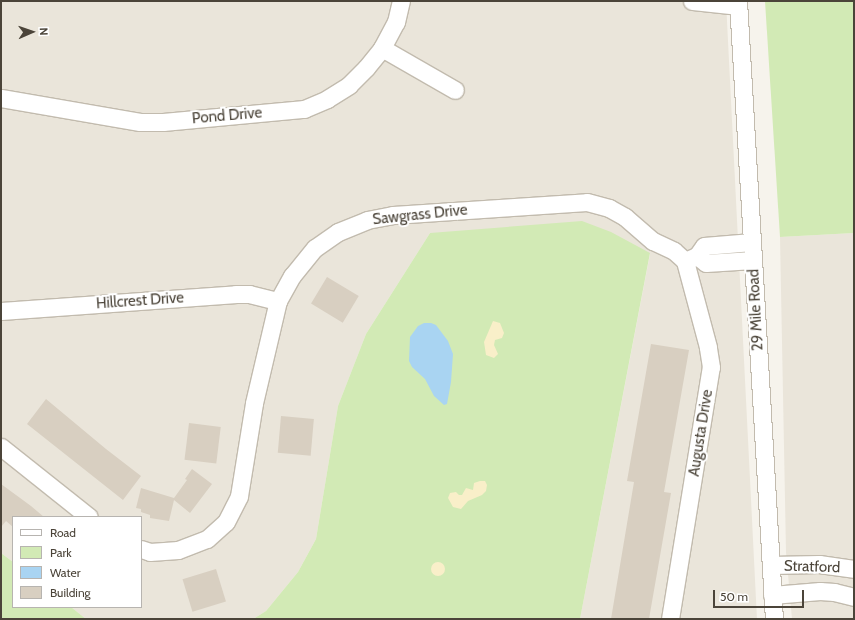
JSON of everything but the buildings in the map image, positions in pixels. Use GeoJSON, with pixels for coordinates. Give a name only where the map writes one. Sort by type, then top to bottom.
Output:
{"type":"FeatureCollection","features":[{"type":"Feature","properties":{"kind":"street","name":"Pond Drive"},"geometry":{"type":"LineString","coordinates":[[1,98],[140,122],[163,122],[304,109],[327,99],[349,85],[366,68],[382,48],[396,22],[401,1]]}},
{"type":"Feature","properties":{"kind":"street"},"geometry":{"type":"LineString","coordinates":[[692,1],[738,4]]}},
{"type":"Feature","properties":{"kind":"street","name":"29 Mile Road"},"geometry":{"type":"LineString","coordinates":[[738,4],[774,619]]}},
{"type":"Feature","properties":{"kind":"street"},"geometry":{"type":"LineString","coordinates":[[382,48],[455,90]]}},
{"type":"Feature","properties":{"kind":"street","name":"Sawgrass Drive"},"geometry":{"type":"LineString","coordinates":[[142,549],[150,552],[178,550],[207,539],[226,522],[239,496],[254,403],[278,301],[292,276],[315,248],[338,232],[367,220],[393,215],[587,202],[609,208],[625,217],[653,241],[691,259]]}},
{"type":"Feature","properties":{"kind":"street"},"geometry":{"type":"LineString","coordinates":[[691,259],[704,246],[752,242]]}},
{"type":"Feature","properties":{"kind":"street"},"geometry":{"type":"LineString","coordinates":[[691,259],[706,263],[753,260]]}},
{"type":"Feature","properties":{"kind":"street","name":"Augusta Drive"},"geometry":{"type":"LineString","coordinates":[[670,619],[711,367],[691,259]]}},
{"type":"Feature","properties":{"kind":"street","name":"Hillcrest Drive"},"geometry":{"type":"LineString","coordinates":[[1,311],[236,294],[249,294],[278,301]]}},
{"type":"Feature","properties":{"kind":"street"},"geometry":{"type":"LineString","coordinates":[[1,447],[88,516]]}},
{"type":"Feature","properties":{"kind":"street","name":"Stratford"},"geometry":{"type":"LineString","coordinates":[[771,565],[819,564],[854,569]]}},
{"type":"Feature","properties":{"kind":"street","name":"Stratford"},"geometry":{"type":"LineString","coordinates":[[772,595],[820,591],[834,592],[854,597]]}},
{"type":"Feature","properties":{"kind":"shaded area"},"geometry":{"type":"Polygon","coordinates":[[[1,1],[726,1],[757,619],[580,619],[650,254],[430,233],[366,334],[338,406],[316,539],[298,572],[266,611],[253,619],[86,619],[72,608],[142,608],[142,516],[12,516],[12,561],[1,553],[1,1]]]}},
{"type":"Feature","properties":{"kind":"shaded area"},"geometry":{"type":"Polygon","coordinates":[[[854,233],[854,619],[792,619],[786,552],[780,237],[854,233]]]}},
{"type":"Feature","properties":{"kind":"green space"},"geometry":{"type":"Polygon","coordinates":[[[765,1],[854,1],[854,233],[780,237],[765,1]]]}},
{"type":"Feature","properties":{"kind":"green space"},"geometry":{"type":"Polygon","coordinates":[[[582,221],[611,232],[650,253],[580,619],[253,619],[266,611],[298,572],[316,539],[338,406],[366,334],[430,233],[582,221]]]}},
{"type":"Feature","properties":{"kind":"green space"},"geometry":{"type":"Polygon","coordinates":[[[1,553],[12,561],[12,608],[72,608],[86,619],[1,619],[1,553]]]}},
{"type":"Feature","properties":{"kind":"sand"},"geometry":{"type":"Polygon","coordinates":[[[493,321],[500,323],[504,333],[502,338],[495,340],[494,345],[498,354],[494,358],[486,355],[484,342],[493,321]]]}},
{"type":"Feature","properties":{"kind":"sand"},"geometry":{"type":"Polygon","coordinates":[[[485,481],[487,485],[486,491],[482,495],[468,501],[461,509],[453,507],[448,498],[450,493],[456,492],[459,495],[462,495],[466,488],[473,490],[474,483],[485,481]]]}},
{"type":"Feature","properties":{"kind":"sand"},"geometry":{"type":"Polygon","coordinates":[[[438,562],[443,564],[445,569],[443,574],[438,576],[433,574],[431,569],[433,564],[438,562]]]}},
{"type":"Feature","properties":{"kind":"water"},"geometry":{"type":"Polygon","coordinates":[[[424,323],[436,325],[448,341],[453,354],[451,382],[447,404],[444,405],[434,396],[425,379],[412,367],[409,361],[410,337],[418,326],[424,323]]]}}]}
